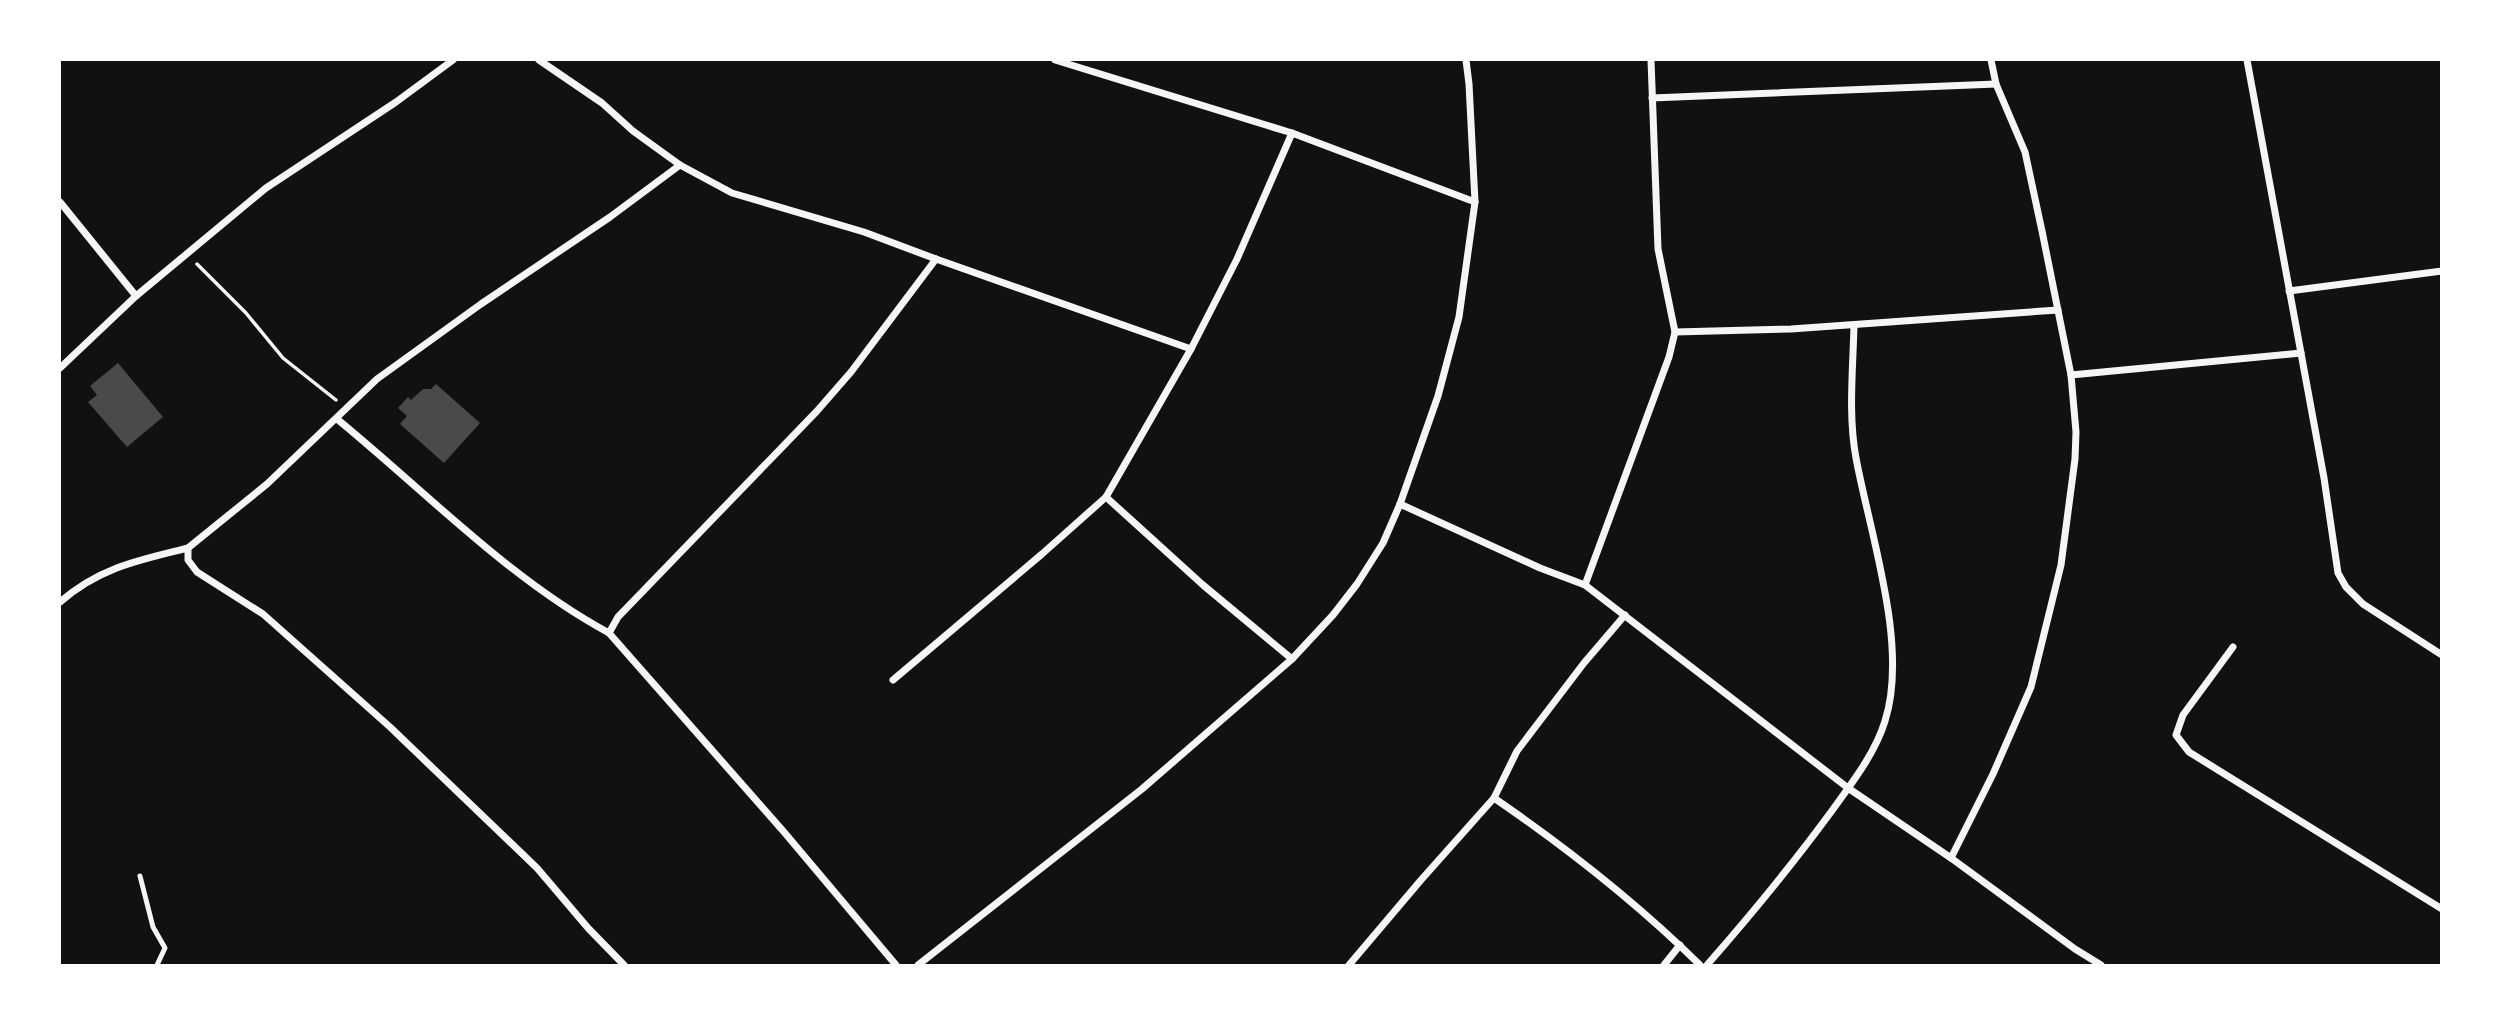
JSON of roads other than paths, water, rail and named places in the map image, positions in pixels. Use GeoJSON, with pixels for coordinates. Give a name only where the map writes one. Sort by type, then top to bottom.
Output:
{"type":"FeatureCollection","features":[{"type":"Feature","properties":{"kind":"street"},"geometry":{"type":"LineString","coordinates":[[60,368],[185,253],[266,188],[396,102],[453,60]]}},
{"type":"Feature","properties":{"kind":"street"},"geometry":{"type":"LineString","coordinates":[[539,60],[602,103],[632,131],[680,165],[732,193],[864,232],[1191,349]]}},
{"type":"Feature","properties":{"kind":"street"},"geometry":{"type":"LineString","coordinates":[[1055,60],[1134,82],[1292,133],[1475,202]]}},
{"type":"Feature","properties":{"kind":"street"},"geometry":{"type":"LineString","coordinates":[[918,965],[1142,789],[1293,659],[1333,615],[1383,543],[1450,359],[1459,317],[1475,202],[1466,60]]}},
{"type":"Feature","properties":{"kind":"street"},"geometry":{"type":"LineString","coordinates":[[1585,585],[1669,357],[1675,332],[1658,249],[1651,60]]}},
{"type":"Feature","properties":{"kind":"street"},"geometry":{"type":"LineString","coordinates":[[1951,859],[2022,710],[2061,565],[2075,459],[2076,432],[2071,375],[2025,152],[1996,84],[1991,60]]}},
{"type":"Feature","properties":{"kind":"street"},"geometry":{"type":"LineString","coordinates":[[2247,60],[2338,573],[2346,587],[2362,604],[2441,655]]}},
{"type":"Feature","properties":{"kind":"street"},"geometry":{"type":"LineString","coordinates":[[1652,98],[1996,84]]}},
{"type":"Feature","properties":{"kind":"street"},"geometry":{"type":"LineString","coordinates":[[893,680],[1106,496],[1191,349],[1237,259],[1292,133]]}},
{"type":"Feature","properties":{"kind":"street"},"geometry":{"type":"LineString","coordinates":[[60,602],[96,575],[129,562],[188,548],[267,484],[377,379],[680,165]]}},
{"type":"Feature","properties":{"kind":"street"},"geometry":{"type":"LineString","coordinates":[[60,202],[136,296]]}},
{"type":"Feature","properties":{"kind":"street"},"geometry":{"type":"LineString","coordinates":[[609,634],[618,617],[843,382],[936,259]]}},
{"type":"Feature","properties":{"kind":"street"},"geometry":{"type":"LineString","coordinates":[[2289,291],[2441,271]]}},
{"type":"Feature","properties":{"kind":"street"},"geometry":{"type":"LineString","coordinates":[[1675,332],[1854,326],[2058,310]]}},
{"type":"Feature","properties":{"kind":"street"},"geometry":{"type":"LineString","coordinates":[[1707,965],[1805,848],[1848,788],[1878,739],[1886,719],[1892,675],[1890,637],[1883,580],[1856,458],[1853,423],[1854,326]]}},
{"type":"Feature","properties":{"kind":"street"},"geometry":{"type":"LineString","coordinates":[[2071,375],[2301,353]]}},
{"type":"Feature","properties":{"kind":"street"},"geometry":{"type":"LineString","coordinates":[[337,419],[517,571],[574,614],[609,634],[785,832],[896,965]]}},
{"type":"Feature","properties":{"kind":"street"},"geometry":{"type":"LineString","coordinates":[[1106,496],[1203,585],[1293,659]]}},
{"type":"Feature","properties":{"kind":"street"},"geometry":{"type":"LineString","coordinates":[[1399,504],[1540,568],[1585,585],[1848,788],[2101,965]]}},
{"type":"Feature","properties":{"kind":"street"},"geometry":{"type":"LineString","coordinates":[[188,548],[188,560],[197,572],[263,614],[409,745],[537,869],[588,929],[624,965]]}},
{"type":"Feature","properties":{"kind":"street"},"geometry":{"type":"LineString","coordinates":[[1349,965],[1420,880],[1494,798],[1517,751],[1584,663],[1625,615]]}},
{"type":"Feature","properties":{"kind":"street"},"geometry":{"type":"LineString","coordinates":[[2233,647],[2183,715],[2176,735],[2189,752],[2441,909]]}},
{"type":"Feature","properties":{"kind":"street"},"geometry":{"type":"LineString","coordinates":[[1494,798],[1560,844],[1700,965]]}},
{"type":"Feature","properties":{"kind":"street"},"geometry":{"type":"LineString","coordinates":[[1664,965],[1680,945]]}},
{"type":"Feature","properties":{"kind":"lane"},"geometry":{"type":"LineString","coordinates":[[140,876],[153,927],[164,948],[157,965]]}}]}
